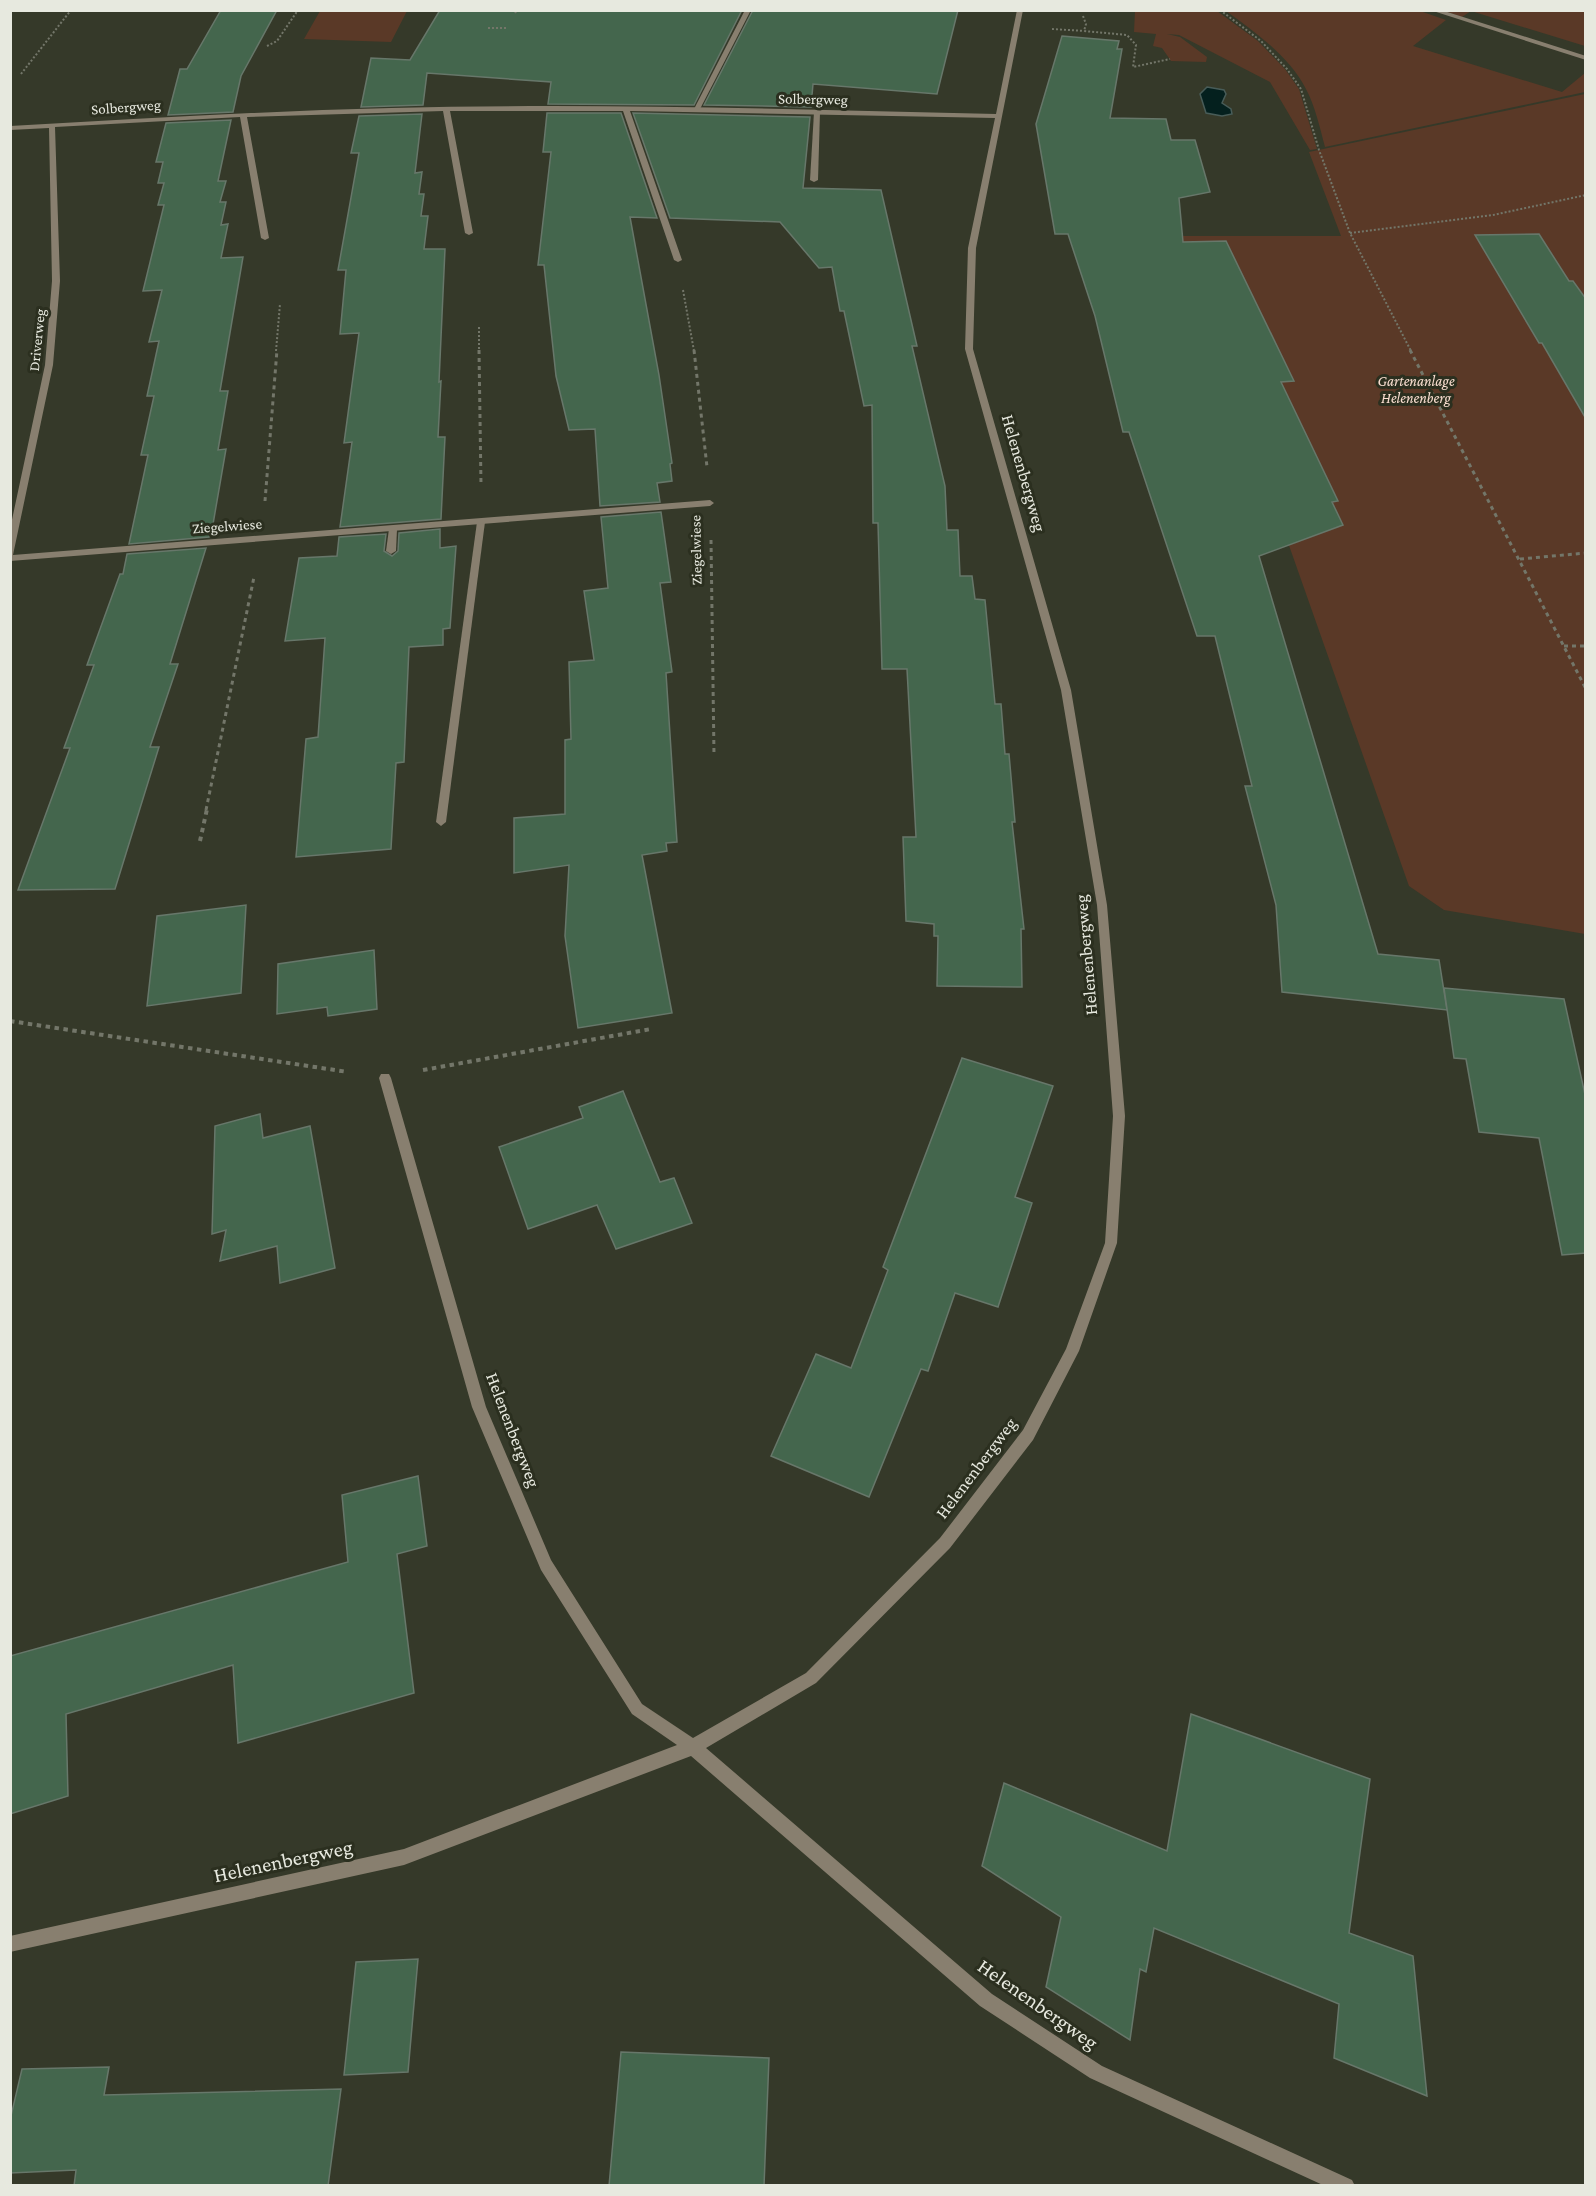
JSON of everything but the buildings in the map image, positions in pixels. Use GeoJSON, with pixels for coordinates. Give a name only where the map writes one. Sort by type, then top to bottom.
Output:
{"type":"FeatureCollection","features":[{"type":"Feature","properties":{"kind":"street"},"geometry":{"type":"LineString","coordinates":[[698,110],[748,10]]}},
{"type":"Feature","properties":{"kind":"street","name":"Helenenbergweg"},"geometry":{"type":"LineString","coordinates":[[10,1944],[404,1857],[693,1747],[811,1678],[945,1543],[1028,1435],[1072,1351],[1110,1243],[1119,1116],[1102,905],[1066,690],[969,350],[972,248],[1020,10]]}},
{"type":"Feature","properties":{"kind":"street"},"geometry":{"type":"LineString","coordinates":[[1433,10],[1472,26],[1586,58]]}},
{"type":"Feature","properties":{"kind":"street"},"geometry":{"type":"LineString","coordinates":[[446,109],[469,233]]}},
{"type":"Feature","properties":{"kind":"street","name":"Solbergweg"},"geometry":{"type":"LineString","coordinates":[[10,128],[243,114],[446,109],[626,109],[999,116]]}},
{"type":"Feature","properties":{"kind":"street"},"geometry":{"type":"LineString","coordinates":[[626,109],[678,260]]}},
{"type":"Feature","properties":{"kind":"street"},"geometry":{"type":"LineString","coordinates":[[814,180],[817,112]]}},
{"type":"Feature","properties":{"kind":"street"},"geometry":{"type":"LineString","coordinates":[[243,114],[265,238]]}},
{"type":"Feature","properties":{"kind":"street","name":"Driverweg"},"geometry":{"type":"LineString","coordinates":[[10,553],[49,365],[56,281],[52,126]]}},
{"type":"Feature","properties":{"kind":"street"},"geometry":{"type":"LineString","coordinates":[[815,155],[824,155]]}},
{"type":"Feature","properties":{"kind":"street","name":"Ziegelwiese"},"geometry":{"type":"LineString","coordinates":[[10,558],[710,503]]}},
{"type":"Feature","properties":{"kind":"street"},"geometry":{"type":"LineString","coordinates":[[441,822],[481,522]]}},
{"type":"Feature","properties":{"kind":"street"},"geometry":{"type":"LineString","coordinates":[[392,551],[393,529]]}},
{"type":"Feature","properties":{"kind":"street","name":"Helenenbergweg"},"geometry":{"type":"LineString","coordinates":[[385,1078],[479,1407],[546,1565],[637,1709],[693,1747],[986,2000],[1096,2072],[1346,2186]]}},
{"type":"Feature","properties":{"kind":"path"},"geometry":{"type":"LineString","coordinates":[[21,74],[71,10]]}},
{"type":"Feature","properties":{"kind":"path"},"geometry":{"type":"LineString","coordinates":[[267,46],[277,41],[298,10]]}},
{"type":"Feature","properties":{"kind":"path"},"geometry":{"type":"LineString","coordinates":[[1220,10],[1261,41],[1287,69],[1301,89],[1319,150],[1350,233],[1586,690]]}},
{"type":"Feature","properties":{"kind":"path"},"geometry":{"type":"LineString","coordinates":[[1083,16],[1086,24],[1084,31],[1127,35],[1136,45],[1133,67],[1170,59]]}},
{"type":"Feature","properties":{"kind":"path"},"geometry":{"type":"LineString","coordinates":[[488,28],[506,28]]}},
{"type":"Feature","properties":{"kind":"path"},"geometry":{"type":"LineString","coordinates":[[1350,233],[1493,215],[1586,195]]}},
{"type":"Feature","properties":{"kind":"path"},"geometry":{"type":"LineString","coordinates":[[678,260],[694,351],[710,503]]}},
{"type":"Feature","properties":{"kind":"path"},"geometry":{"type":"LineString","coordinates":[[479,327],[481,522]]}},
{"type":"Feature","properties":{"kind":"path","name":"Ziegelwiese"},"geometry":{"type":"LineString","coordinates":[[710,503],[714,755]]}},
{"type":"Feature","properties":{"kind":"path"},"geometry":{"type":"LineString","coordinates":[[1520,560],[1586,553]]}},
{"type":"Feature","properties":{"kind":"path"},"geometry":{"type":"LineString","coordinates":[[1564,646],[1586,646]]}},
{"type":"Feature","properties":{"kind":"path"},"geometry":{"type":"LineString","coordinates":[[10,1021],[385,1078],[651,1029]]}},
{"type":"Feature","properties":{"kind":"green space"},"geometry":{"type":"Polygon","coordinates":[[[320,11],[407,11],[391,42],[304,39],[320,11]]]}},
{"type":"Feature","properties":{"kind":"green space"},"geometry":{"type":"Polygon","coordinates":[[[1135,11],[1217,11],[1258,41],[1285,69],[1299,89],[1317,149],[1310,150],[1270,82],[1179,35],[1167,34],[1180,37],[1207,57],[1206,62],[1171,61],[1162,48],[1153,46],[1156,34],[1134,32],[1135,11]]]}},
{"type":"Feature","properties":{"kind":"green space"},"geometry":{"type":"Polygon","coordinates":[[[1226,11],[1420,11],[1446,20],[1413,46],[1562,92],[1585,73],[1585,92],[1325,147],[1312,103],[1299,77],[1281,55],[1226,11]]]}},
{"type":"Feature","properties":{"kind":"green space"},"geometry":{"type":"Polygon","coordinates":[[[1444,11],[1471,11],[1462,17],[1444,11]]]}},
{"type":"Feature","properties":{"kind":"green space"},"geometry":{"type":"Polygon","coordinates":[[[1471,11],[1585,11],[1585,46],[1471,11]]]}},
{"type":"Feature","properties":{"kind":"green space","name":"Gartenanlage Helenenberg"},"geometry":{"type":"Polygon","coordinates":[[[1585,94],[1585,934],[1444,910],[1409,886],[1180,236],[1341,236],[1309,152],[1585,94]]]}},
{"type":"Feature","properties":{"kind":"water"},"geometry":{"type":"Polygon","coordinates":[[[1207,87],[1224,90],[1226,94],[1222,103],[1231,109],[1232,114],[1222,116],[1206,113],[1200,94],[1207,87]]]}}]}
